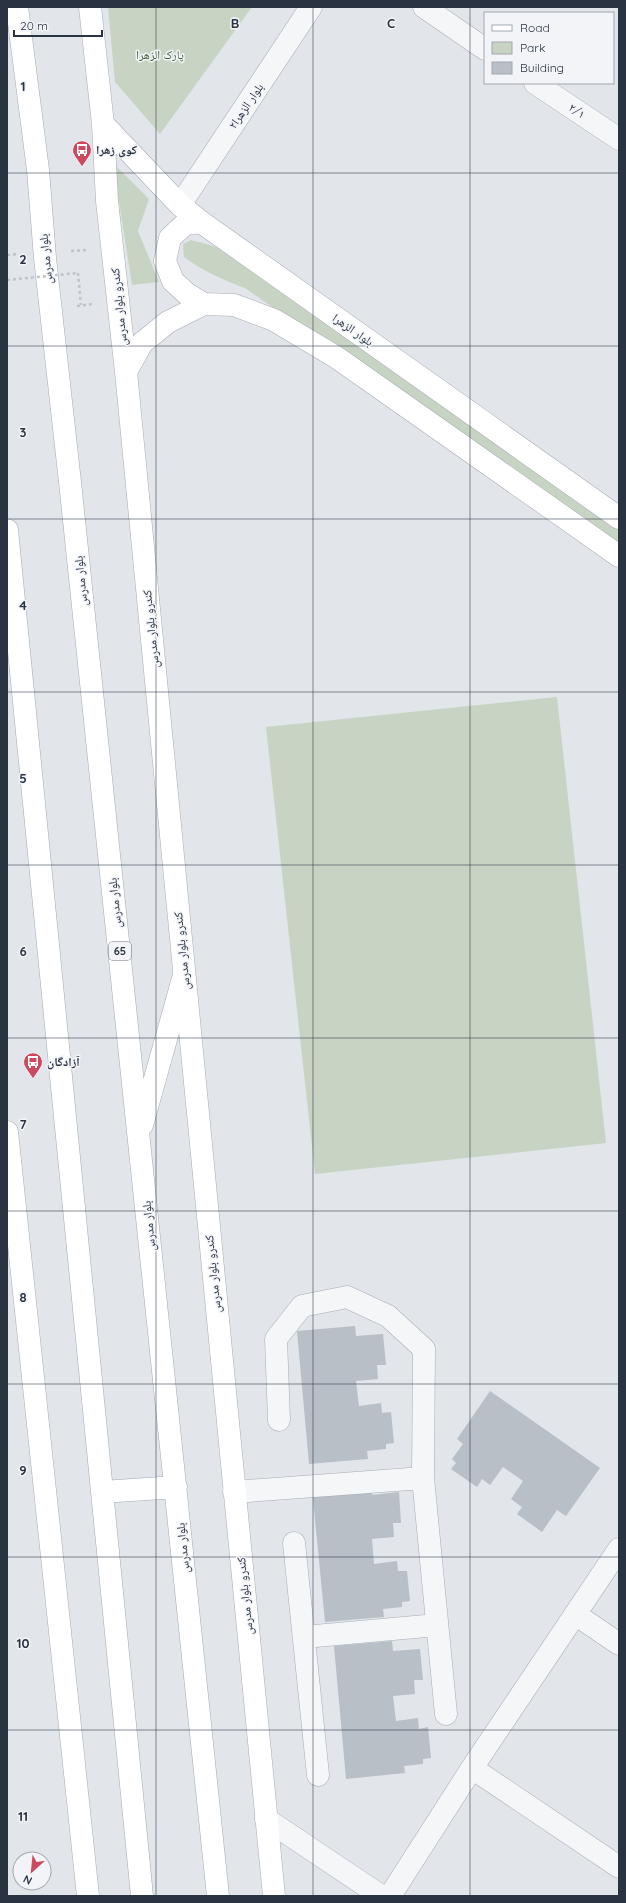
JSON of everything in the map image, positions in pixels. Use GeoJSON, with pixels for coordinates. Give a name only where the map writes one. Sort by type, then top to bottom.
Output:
{"type":"FeatureCollection","features":[{"type":"Feature","properties":{"kind":"main road","name":"بلوار مدرس"},"geometry":{"type":"LineString","coordinates":[[17,7],[38,170],[51,309],[218,1896]]}},
{"type":"Feature","properties":{"kind":"main road","name":"کندرو بلوار مدرس"},"geometry":{"type":"LineString","coordinates":[[90,7],[103,124],[107,201],[126,372],[274,1896]]}},
{"type":"Feature","properties":{"kind":"main road","name":"بلوار الزهرا"},"geometry":{"type":"LineString","coordinates":[[103,124],[180,205],[201,222],[619,518]]}},
{"type":"Feature","properties":{"kind":"main road"},"geometry":{"type":"LineString","coordinates":[[201,222],[185,224],[170,238],[165,261],[173,281],[187,294],[204,304]]}},
{"type":"Feature","properties":{"kind":"main road"},"geometry":{"type":"LineString","coordinates":[[126,372],[142,343],[168,322],[204,304],[234,305],[274,320],[336,357],[619,556]]}},
{"type":"Feature","properties":{"kind":"main road"},"geometry":{"type":"LineString","coordinates":[[7,530],[142,1896]]}},
{"type":"Feature","properties":{"kind":"main road"},"geometry":{"type":"LineString","coordinates":[[139,1136],[184,975]]}},
{"type":"Feature","properties":{"kind":"main road"},"geometry":{"type":"LineString","coordinates":[[8,1142],[88,1896]]}},
{"type":"Feature","properties":{"kind":"main road"},"geometry":{"type":"LineString","coordinates":[[102,1492],[176,1488]]}},
{"type":"Feature","properties":{"kind":"street","name":"بلوار الزهرا۲"},"geometry":{"type":"LineString","coordinates":[[180,205],[312,7]]}},
{"type":"Feature","properties":{"kind":"street"},"geometry":{"type":"LineString","coordinates":[[424,7],[484,48]]}},
{"type":"Feature","properties":{"kind":"street","name":"۲/۱"},"geometry":{"type":"LineString","coordinates":[[536,84],[619,139]]}},
{"type":"Feature","properties":{"kind":"street"},"geometry":{"type":"LineString","coordinates":[[279,1420],[276,1339],[302,1306],[347,1297],[388,1316],[424,1350],[423,1478],[446,1714]]}},
{"type":"Feature","properties":{"kind":"street"},"geometry":{"type":"LineString","coordinates":[[234,1492],[423,1478]]}},
{"type":"Feature","properties":{"kind":"street"},"geometry":{"type":"LineString","coordinates":[[294,1543],[318,1774]]}},
{"type":"Feature","properties":{"kind":"street"},"geometry":{"type":"LineString","coordinates":[[390,1896],[472,1768],[619,1549]]}},
{"type":"Feature","properties":{"kind":"street"},"geometry":{"type":"LineString","coordinates":[[575,1614],[619,1644]]}},
{"type":"Feature","properties":{"kind":"street"},"geometry":{"type":"LineString","coordinates":[[304,1637],[437,1625]]}},
{"type":"Feature","properties":{"kind":"street"},"geometry":{"type":"LineString","coordinates":[[472,1768],[619,1867]]}},
{"type":"Feature","properties":{"kind":"street"},"geometry":{"type":"LineString","coordinates":[[266,1819],[381,1896]]}},
{"type":"Feature","properties":{"kind":"path"},"geometry":{"type":"LineString","coordinates":[[7,280],[78,273],[81,305]]}},
{"type":"Feature","properties":{"kind":"path"},"geometry":{"type":"LineString","coordinates":[[51,309],[118,301]]}},
{"type":"Feature","properties":{"kind":"green space","name":"پارک الزهرا"},"geometry":{"type":"Polygon","coordinates":[[[108,7],[252,7],[160,134],[115,82],[108,7]]]}},
{"type":"Feature","properties":{"kind":"green space"},"geometry":{"type":"Polygon","coordinates":[[[113,163],[149,199],[138,231],[159,282],[132,285],[113,163]]]}},
{"type":"Feature","properties":{"kind":"green space"},"geometry":{"type":"Polygon","coordinates":[[[191,240],[217,247],[619,530],[619,549],[245,288],[213,275],[184,257],[183,244],[191,240]]]}},
{"type":"Feature","properties":{"kind":"green space"},"geometry":{"type":"Polygon","coordinates":[[[557,697],[606,1143],[315,1174],[266,727],[557,697]]]}},
{"type":"Feature","properties":{"kind":"building"},"geometry":{"type":"Polygon","coordinates":[[[355,1326],[356,1336],[383,1334],[386,1365],[377,1365],[378,1379],[356,1381],[359,1406],[381,1403],[382,1413],[391,1412],[394,1443],[386,1444],[386,1449],[367,1451],[368,1459],[309,1464],[297,1331],[355,1326]]]}},
{"type":"Feature","properties":{"kind":"building"},"geometry":{"type":"Polygon","coordinates":[[[490,1391],[600,1468],[566,1516],[557,1510],[542,1532],[517,1514],[522,1507],[511,1499],[523,1481],[503,1467],[490,1485],[482,1479],[477,1487],[451,1469],[456,1463],[452,1459],[463,1444],[457,1439],[490,1391]]]}},
{"type":"Feature","properties":{"kind":"building"},"geometry":{"type":"Polygon","coordinates":[[[371,1484],[372,1495],[399,1492],[401,1523],[393,1523],[394,1537],[372,1539],[374,1564],[397,1561],[398,1571],[407,1571],[410,1601],[402,1602],[402,1607],[383,1609],[384,1617],[325,1622],[312,1489],[371,1484]]]}},
{"type":"Feature","properties":{"kind":"building"},"geometry":{"type":"Polygon","coordinates":[[[392,1641],[393,1651],[420,1649],[423,1680],[414,1680],[415,1694],[393,1696],[396,1721],[418,1718],[419,1729],[428,1727],[431,1758],[423,1759],[423,1764],[404,1766],[405,1773],[346,1779],[334,1646],[392,1641]]]}},
{"type":"Feature","properties":{"kind":"place","name":"کوی زهرا"},"geometry":{"type":"Point","coordinates":[82,167]}},
{"type":"Feature","properties":{"kind":"place","name":"آزادگان"},"geometry":{"type":"Point","coordinates":[33,1079]}}]}
